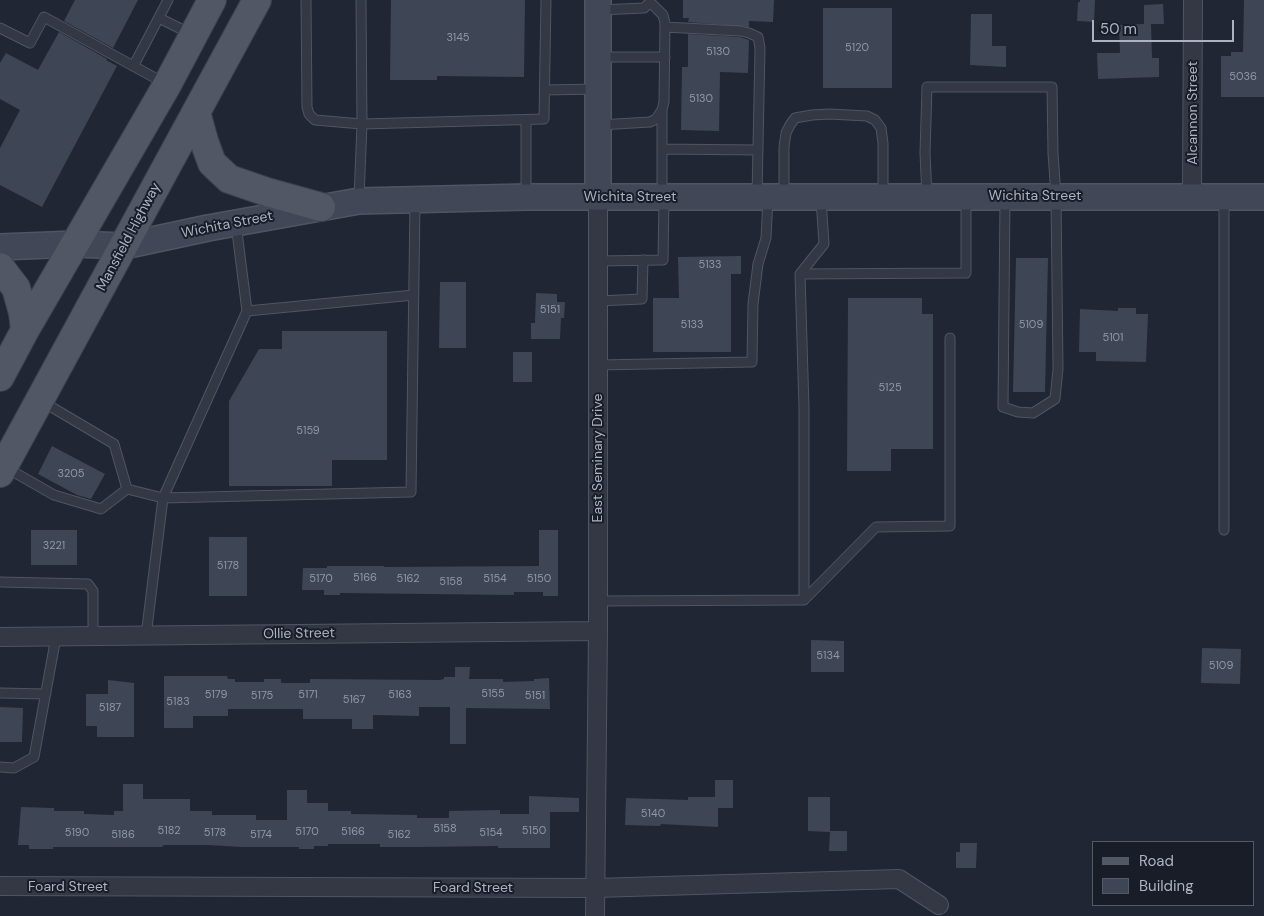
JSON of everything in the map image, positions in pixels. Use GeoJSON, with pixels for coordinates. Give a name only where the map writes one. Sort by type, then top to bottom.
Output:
{"type":"FeatureCollection","features":[{"type":"Feature","properties":{"kind":"main road","name":"Mansfield Highway"},"geometry":{"type":"LineString","coordinates":[[2,470],[257,0]]}},
{"type":"Feature","properties":{"kind":"main road"},"geometry":{"type":"LineString","coordinates":[[0,378],[25,330],[167,85],[194,35],[207,2]]}},
{"type":"Feature","properties":{"kind":"main road","name":"East Seminary Drive"},"geometry":{"type":"LineString","coordinates":[[598,5],[598,197]]}},
{"type":"Feature","properties":{"kind":"main road"},"geometry":{"type":"LineString","coordinates":[[196,112],[212,162],[229,179],[321,207]]}},
{"type":"Feature","properties":{"kind":"main road","name":"Wichita Street"},"geometry":{"type":"LineString","coordinates":[[0,247],[75,244],[124,246],[236,223],[359,201],[526,197],[1264,196]]}},
{"type":"Feature","properties":{"kind":"main road"},"geometry":{"type":"LineString","coordinates":[[0,267],[16,288],[23,313],[25,330]]}},
{"type":"Feature","properties":{"kind":"street","name":"Alcannon Street"},"geometry":{"type":"LineString","coordinates":[[1192,196],[1193,0]]}},
{"type":"Feature","properties":{"kind":"street","name":"East Seminary Drive"},"geometry":{"type":"LineString","coordinates":[[595,916],[598,631],[598,197]]}},
{"type":"Feature","properties":{"kind":"street","name":"Ollie Street"},"geometry":{"type":"LineString","coordinates":[[0,637],[598,631]]}},
{"type":"Feature","properties":{"kind":"street","name":"Foard Street"},"geometry":{"type":"LineString","coordinates":[[0,886],[595,888],[899,879],[939,905]]}},
{"type":"Feature","properties":{"kind":"lane"},"geometry":{"type":"LineString","coordinates":[[134,65],[168,0]]}},
{"type":"Feature","properties":{"kind":"lane"},"geometry":{"type":"LineString","coordinates":[[306,0],[309,114],[315,120],[362,124],[544,119],[546,0]]}},
{"type":"Feature","properties":{"kind":"lane"},"geometry":{"type":"LineString","coordinates":[[359,201],[362,124],[361,0]]}},
{"type":"Feature","properties":{"kind":"lane"},"geometry":{"type":"LineString","coordinates":[[598,5],[644,8],[650,1],[663,15],[665,27],[664,102],[662,110],[663,260],[598,261]]}},
{"type":"Feature","properties":{"kind":"lane"},"geometry":{"type":"LineString","coordinates":[[0,28],[30,44],[44,17],[134,65],[167,85]]}},
{"type":"Feature","properties":{"kind":"lane"},"geometry":{"type":"LineString","coordinates":[[159,18],[194,35]]}},
{"type":"Feature","properties":{"kind":"lane"},"geometry":{"type":"LineString","coordinates":[[665,27],[741,31],[749,32],[758,37],[760,48],[758,150],[770,197]]}},
{"type":"Feature","properties":{"kind":"lane"},"geometry":{"type":"LineString","coordinates":[[598,57],[664,57]]}},
{"type":"Feature","properties":{"kind":"lane"},"geometry":{"type":"LineString","coordinates":[[927,196],[925,154],[928,87],[1052,87],[1056,196],[1058,369],[1055,399],[1033,413],[1018,412],[1003,407],[1006,196]]}},
{"type":"Feature","properties":{"kind":"lane"},"geometry":{"type":"LineString","coordinates":[[545,90],[598,89]]}},
{"type":"Feature","properties":{"kind":"lane"},"geometry":{"type":"LineString","coordinates":[[598,125],[650,122],[656,119],[662,110]]}},
{"type":"Feature","properties":{"kind":"lane"},"geometry":{"type":"LineString","coordinates":[[598,365],[752,362],[753,304],[758,264],[766,238],[770,197],[786,133],[795,118],[829,114],[867,116],[875,120],[881,128],[883,142],[883,196]]}},
{"type":"Feature","properties":{"kind":"lane"},"geometry":{"type":"LineString","coordinates":[[526,120],[526,197]]}},
{"type":"Feature","properties":{"kind":"lane"},"geometry":{"type":"LineString","coordinates":[[662,150],[758,150]]}},
{"type":"Feature","properties":{"kind":"lane"},"geometry":{"type":"LineString","coordinates":[[804,600],[804,409],[800,274],[824,244],[821,196]]}},
{"type":"Feature","properties":{"kind":"lane"},"geometry":{"type":"LineString","coordinates":[[800,274],[966,273],[966,196]]}},
{"type":"Feature","properties":{"kind":"lane"},"geometry":{"type":"LineString","coordinates":[[1224,196],[1224,530]]}},
{"type":"Feature","properties":{"kind":"lane"},"geometry":{"type":"LineString","coordinates":[[127,489],[162,498],[411,492],[415,199]]}},
{"type":"Feature","properties":{"kind":"lane"},"geometry":{"type":"LineString","coordinates":[[146,636],[162,498],[248,311],[236,223]]}},
{"type":"Feature","properties":{"kind":"lane"},"geometry":{"type":"LineString","coordinates":[[598,301],[642,299],[643,260]]}},
{"type":"Feature","properties":{"kind":"lane"},"geometry":{"type":"LineString","coordinates":[[248,311],[414,295]]}},
{"type":"Feature","properties":{"kind":"lane"},"geometry":{"type":"LineString","coordinates":[[598,601],[804,600],[876,527],[950,526],[950,338]]}},
{"type":"Feature","properties":{"kind":"lane"},"geometry":{"type":"LineString","coordinates":[[40,400],[114,444],[127,489]]}},
{"type":"Feature","properties":{"kind":"lane"},"geometry":{"type":"LineString","coordinates":[[2,470],[54,495],[101,508],[127,489]]}},
{"type":"Feature","properties":{"kind":"lane"},"geometry":{"type":"LineString","coordinates":[[0,582],[88,584],[93,590],[93,636]]}},
{"type":"Feature","properties":{"kind":"lane"},"geometry":{"type":"LineString","coordinates":[[0,767],[14,768],[34,757],[56,637]]}},
{"type":"Feature","properties":{"kind":"lane"},"geometry":{"type":"LineString","coordinates":[[0,693],[46,694]]}},
{"type":"Feature","properties":{"kind":"building"},"geometry":{"type":"Polygon","coordinates":[[[75,0],[138,0],[113,48],[64,21],[75,0]]]}},
{"type":"Feature","properties":{"kind":"building"},"geometry":{"type":"Polygon","coordinates":[[[391,0],[525,0],[524,77],[437,76],[437,80],[390,80],[391,0]]]}},
{"type":"Feature","properties":{"kind":"building"},"geometry":{"type":"Polygon","coordinates":[[[683,0],[774,0],[773,22],[749,21],[749,27],[688,22],[689,18],[683,18],[683,0]]]}},
{"type":"Feature","properties":{"kind":"building"},"geometry":{"type":"Polygon","coordinates":[[[1080,0],[1095,0],[1094,22],[1077,21],[1078,2],[1080,0]]]}},
{"type":"Feature","properties":{"kind":"building"},"geometry":{"type":"Polygon","coordinates":[[[1244,0],[1264,0],[1264,97],[1221,97],[1221,56],[1231,56],[1231,52],[1243,52],[1244,0]]]}},
{"type":"Feature","properties":{"kind":"building"},"geometry":{"type":"Polygon","coordinates":[[[1163,4],[1164,24],[1151,24],[1152,58],[1159,58],[1159,77],[1098,79],[1097,53],[1120,53],[1119,25],[1144,24],[1144,5],[1163,4]]]}},
{"type":"Feature","properties":{"kind":"building"},"geometry":{"type":"Polygon","coordinates":[[[823,8],[892,8],[892,88],[823,88],[823,8]]]}},
{"type":"Feature","properties":{"kind":"building"},"geometry":{"type":"Polygon","coordinates":[[[971,14],[992,14],[992,46],[1006,46],[1006,67],[970,65],[971,14]]]}},
{"type":"Feature","properties":{"kind":"building"},"geometry":{"type":"Polygon","coordinates":[[[59,32],[117,66],[42,207],[0,185],[0,148],[20,110],[0,99],[0,63],[6,53],[38,70],[59,32]]]}},
{"type":"Feature","properties":{"kind":"building"},"geometry":{"type":"Polygon","coordinates":[[[688,34],[740,37],[749,40],[748,73],[720,72],[719,131],[681,130],[682,67],[688,67],[688,34]]]}},
{"type":"Feature","properties":{"kind":"building"},"geometry":{"type":"Polygon","coordinates":[[[741,256],[741,274],[731,274],[731,352],[653,352],[653,298],[679,298],[678,257],[741,256]]]}},
{"type":"Feature","properties":{"kind":"building"},"geometry":{"type":"Polygon","coordinates":[[[1016,258],[1048,258],[1045,392],[1013,392],[1016,258]]]}},
{"type":"Feature","properties":{"kind":"building"},"geometry":{"type":"Polygon","coordinates":[[[440,282],[466,282],[466,348],[439,348],[440,282]]]}},
{"type":"Feature","properties":{"kind":"building"},"geometry":{"type":"Polygon","coordinates":[[[536,293],[557,294],[557,302],[565,302],[564,318],[561,318],[560,339],[531,339],[531,323],[535,323],[536,293]]]}},
{"type":"Feature","properties":{"kind":"building"},"geometry":{"type":"Polygon","coordinates":[[[848,298],[922,298],[922,314],[933,314],[933,449],[891,449],[891,471],[847,471],[848,298]]]}},
{"type":"Feature","properties":{"kind":"building"},"geometry":{"type":"Polygon","coordinates":[[[1118,308],[1136,308],[1136,314],[1148,314],[1146,362],[1096,361],[1096,352],[1079,352],[1080,309],[1118,311],[1118,308]]]}},
{"type":"Feature","properties":{"kind":"building"},"geometry":{"type":"Polygon","coordinates":[[[282,331],[387,331],[387,460],[332,460],[332,486],[229,486],[229,401],[259,349],[282,349],[282,331]]]}},
{"type":"Feature","properties":{"kind":"building"},"geometry":{"type":"Polygon","coordinates":[[[513,352],[532,352],[532,382],[513,382],[513,352]]]}},
{"type":"Feature","properties":{"kind":"building"},"geometry":{"type":"Polygon","coordinates":[[[52,446],[105,474],[91,499],[77,495],[38,474],[52,446]]]}},
{"type":"Feature","properties":{"kind":"building"},"geometry":{"type":"Polygon","coordinates":[[[31,530],[77,530],[77,565],[31,565],[31,530]]]}},
{"type":"Feature","properties":{"kind":"building"},"geometry":{"type":"Polygon","coordinates":[[[539,530],[558,530],[558,596],[543,596],[543,592],[514,592],[514,595],[340,593],[340,595],[324,595],[324,590],[302,590],[303,568],[327,568],[327,566],[539,566],[539,530]]]}},
{"type":"Feature","properties":{"kind":"building"},"geometry":{"type":"Polygon","coordinates":[[[209,537],[247,537],[247,596],[209,596],[209,537]]]}},
{"type":"Feature","properties":{"kind":"building"},"geometry":{"type":"Polygon","coordinates":[[[811,640],[844,641],[844,672],[811,672],[811,640]]]}},
{"type":"Feature","properties":{"kind":"building"},"geometry":{"type":"Polygon","coordinates":[[[1202,648],[1241,649],[1240,684],[1201,683],[1202,648]]]}},
{"type":"Feature","properties":{"kind":"building"},"geometry":{"type":"Polygon","coordinates":[[[455,667],[470,667],[469,679],[503,679],[503,682],[534,681],[534,679],[549,678],[550,709],[466,708],[466,744],[450,744],[450,707],[419,707],[419,716],[373,715],[373,729],[352,729],[352,719],[303,719],[303,709],[228,709],[228,716],[193,716],[193,728],[164,728],[164,676],[227,676],[228,679],[235,679],[235,682],[264,682],[264,679],[281,679],[281,683],[310,683],[310,679],[440,680],[444,679],[444,677],[455,677],[455,667]]]}},
{"type":"Feature","properties":{"kind":"building"},"geometry":{"type":"Polygon","coordinates":[[[108,680],[134,683],[134,737],[97,737],[97,726],[86,726],[86,694],[108,694],[108,680]]]}},
{"type":"Feature","properties":{"kind":"building"},"geometry":{"type":"Polygon","coordinates":[[[0,707],[23,708],[22,742],[0,742],[0,707]]]}},
{"type":"Feature","properties":{"kind":"building"},"geometry":{"type":"Polygon","coordinates":[[[715,780],[733,780],[733,808],[718,808],[718,827],[661,824],[660,826],[625,825],[626,798],[688,800],[688,797],[715,797],[715,780]]]}},
{"type":"Feature","properties":{"kind":"building"},"geometry":{"type":"Polygon","coordinates":[[[123,784],[143,784],[143,799],[190,799],[190,811],[212,811],[212,815],[256,815],[256,820],[287,820],[287,790],[307,790],[307,803],[328,803],[328,811],[351,811],[351,814],[417,815],[417,818],[449,818],[449,811],[500,810],[500,814],[529,814],[529,796],[579,798],[579,812],[550,812],[550,848],[498,848],[498,846],[380,847],[380,844],[328,844],[328,846],[314,846],[314,849],[299,849],[299,847],[164,845],[162,847],[53,847],[53,849],[29,849],[29,845],[18,845],[21,807],[54,808],[54,811],[84,811],[84,814],[114,815],[114,811],[123,811],[123,784]]]}},
{"type":"Feature","properties":{"kind":"building"},"geometry":{"type":"Polygon","coordinates":[[[808,797],[830,797],[830,832],[808,831],[808,797]]]}},
{"type":"Feature","properties":{"kind":"building"},"geometry":{"type":"Polygon","coordinates":[[[830,831],[847,831],[847,851],[829,851],[830,831]]]}},
{"type":"Feature","properties":{"kind":"building"},"geometry":{"type":"Polygon","coordinates":[[[960,843],[977,843],[976,868],[956,868],[956,852],[960,852],[960,843]]]}}]}
